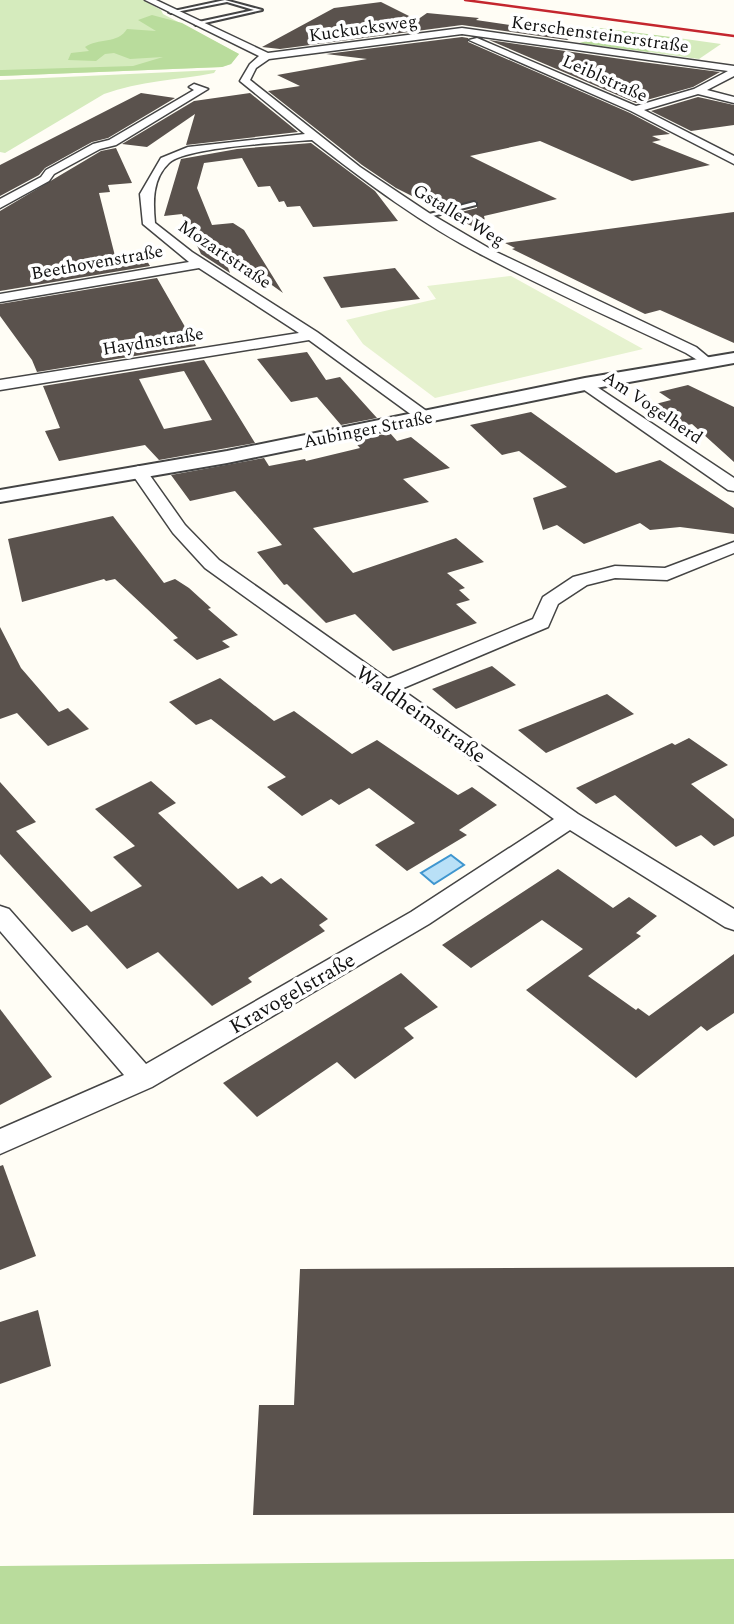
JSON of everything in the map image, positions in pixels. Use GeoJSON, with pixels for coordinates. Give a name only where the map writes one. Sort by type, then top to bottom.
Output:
{"type":"FeatureCollection","features":[{"type":"Feature","properties":{"kind":"street"},"geometry":{"type":"LineString","coordinates":[[149,0],[267,55]]}},
{"type":"Feature","properties":{"kind":"street","name":"Kuckucksweg"},"geometry":{"type":"LineString","coordinates":[[267,55],[462,31]]}},
{"type":"Feature","properties":{"kind":"street","name":"Kerschensteinerstraße"},"geometry":{"type":"LineString","coordinates":[[462,31],[734,71]]}},
{"type":"Feature","properties":{"kind":"street","name":"Leiblstraße"},"geometry":{"type":"LineString","coordinates":[[462,31],[473,35],[474,40],[635,109],[734,161]]}},
{"type":"Feature","properties":{"kind":"street","name":"Gstaller Weg"},"geometry":{"type":"LineString","coordinates":[[267,55],[248,71],[245,81],[356,169],[487,253],[691,350],[707,362]]}},
{"type":"Feature","properties":{"kind":"street"},"geometry":{"type":"LineString","coordinates":[[635,109],[698,91],[734,71]]}},
{"type":"Feature","properties":{"kind":"street"},"geometry":{"type":"LineString","coordinates":[[0,204],[45,179],[50,172],[97,146],[112,143],[203,89],[194,87]]}},
{"type":"Feature","properties":{"kind":"street"},"geometry":{"type":"LineString","coordinates":[[698,91],[734,100]]}},
{"type":"Feature","properties":{"kind":"street","name":"Mozartstraße"},"geometry":{"type":"LineString","coordinates":[[314,136],[188,150],[165,160],[146,194],[149,224],[187,255],[312,335],[426,418]]}},
{"type":"Feature","properties":{"kind":"street","name":"Beethovenstraße"},"geometry":{"type":"LineString","coordinates":[[0,298],[201,264]]}},
{"type":"Feature","properties":{"kind":"street","name":"Haydnstraße"},"geometry":{"type":"LineString","coordinates":[[0,385],[312,335]]}},
{"type":"Feature","properties":{"kind":"street","name":"Aubinger Straße"},"geometry":{"type":"LineString","coordinates":[[0,496],[227,457],[585,384],[734,358]]}},
{"type":"Feature","properties":{"kind":"street","name":"Am Vogelherd"},"geometry":{"type":"LineString","coordinates":[[585,384],[734,486]]}},
{"type":"Feature","properties":{"kind":"street","name":"Waldheimstraße"},"geometry":{"type":"LineString","coordinates":[[138,471],[179,529],[212,564],[570,820],[734,921]]}},
{"type":"Feature","properties":{"kind":"street"},"geometry":{"type":"LineString","coordinates":[[385,688],[541,623],[550,601],[580,580],[615,572],[667,574],[734,547]]}},
{"type":"Feature","properties":{"kind":"street","name":"Kravogelstraße"},"geometry":{"type":"LineString","coordinates":[[0,1142],[142,1079],[420,918],[570,820]]}},
{"type":"Feature","properties":{"kind":"street"},"geometry":{"type":"LineString","coordinates":[[0,915],[118,1048],[142,1079]]}},
{"type":"Feature","properties":{"kind":"lane"},"geometry":{"type":"LineString","coordinates":[[171,12],[227,1],[260,10],[196,24]]}},
{"type":"Feature","properties":{"kind":"lane"},"geometry":{"type":"LineString","coordinates":[[425,215],[474,204]]}},
{"type":"Feature","properties":{"kind":"green space"},"geometry":{"type":"Polygon","coordinates":[[[0,0],[143,0],[161,10],[163,14],[239,54],[231,64],[222,67],[0,76],[0,0]]]}},
{"type":"Feature","properties":{"kind":"green space"},"geometry":{"type":"Polygon","coordinates":[[[152,15],[182,23],[239,54],[231,64],[222,67],[0,76],[0,70],[133,66],[163,57],[130,59],[114,53],[105,54],[96,61],[68,60],[71,53],[89,51],[85,47],[118,37],[127,29],[156,31],[138,20],[152,15]]]}},
{"type":"Feature","properties":{"kind":"green space"},"geometry":{"type":"Polygon","coordinates":[[[591,27],[671,37],[648,52],[579,43],[591,40],[591,27]]]}},
{"type":"Feature","properties":{"kind":"green space"},"geometry":{"type":"Polygon","coordinates":[[[671,37],[721,44],[699,59],[648,52],[671,37]]]}},
{"type":"Feature","properties":{"kind":"green space"},"geometry":{"type":"Polygon","coordinates":[[[216,70],[214,73],[145,83],[104,94],[5,153],[0,152],[0,80],[216,70]]]}},
{"type":"Feature","properties":{"kind":"green space"},"geometry":{"type":"Polygon","coordinates":[[[511,276],[643,349],[435,398],[363,344],[346,320],[436,299],[427,286],[511,276]]]}},
{"type":"Feature","properties":{"kind":"green space"},"geometry":{"type":"Polygon","coordinates":[[[734,1559],[734,1624],[0,1624],[0,1566],[734,1559]]]}},
{"type":"Feature","properties":{"kind":"water"},"geometry":{"type":"Polygon","coordinates":[[[451,855],[464,865],[434,884],[421,873],[451,855]]]}},
{"type":"Feature","properties":{"kind":"building"},"geometry":{"type":"Polygon","coordinates":[[[381,2],[417,20],[427,13],[479,18],[476,20],[576,35],[567,40],[462,25],[280,49],[262,47],[334,8],[381,2]]]}},
{"type":"Feature","properties":{"kind":"building"},"geometry":{"type":"Polygon","coordinates":[[[462,37],[630,113],[670,134],[652,136],[661,140],[652,142],[710,165],[632,181],[540,141],[470,156],[557,199],[484,216],[488,234],[449,215],[477,208],[477,201],[438,209],[396,188],[362,165],[268,91],[300,86],[277,75],[367,59],[326,54],[462,37]]]}},
{"type":"Feature","properties":{"kind":"building"},"geometry":{"type":"Polygon","coordinates":[[[489,40],[720,72],[693,87],[636,103],[489,40]]]}},
{"type":"Feature","properties":{"kind":"building"},"geometry":{"type":"Polygon","coordinates":[[[141,93],[175,98],[108,138],[92,142],[45,168],[39,175],[0,196],[0,165],[141,93]]]}},
{"type":"Feature","properties":{"kind":"building"},"geometry":{"type":"Polygon","coordinates":[[[250,93],[298,132],[186,145],[195,114],[147,147],[122,144],[194,101],[250,93]]]}},
{"type":"Feature","properties":{"kind":"building"},"geometry":{"type":"Polygon","coordinates":[[[698,97],[734,105],[734,125],[691,131],[651,111],[698,97]]]}},
{"type":"Feature","properties":{"kind":"building"},"geometry":{"type":"Polygon","coordinates":[[[311,143],[375,191],[398,221],[313,227],[300,206],[287,207],[284,201],[279,202],[270,186],[258,187],[242,158],[204,163],[197,188],[212,225],[233,223],[244,230],[283,293],[231,256],[224,257],[230,273],[201,254],[182,214],[164,216],[181,159],[237,149],[311,143]]]}},
{"type":"Feature","properties":{"kind":"building"},"geometry":{"type":"Polygon","coordinates":[[[116,148],[132,183],[108,185],[110,192],[99,193],[115,256],[141,251],[150,266],[0,291],[0,211],[101,151],[116,148]]]}},
{"type":"Feature","properties":{"kind":"building"},"geometry":{"type":"Polygon","coordinates":[[[734,212],[734,343],[660,310],[645,314],[512,249],[515,248],[505,243],[734,212]]]}},
{"type":"Feature","properties":{"kind":"building"},"geometry":{"type":"Polygon","coordinates":[[[395,268],[420,299],[341,308],[323,277],[395,268]]]}},
{"type":"Feature","properties":{"kind":"building"},"geometry":{"type":"Polygon","coordinates":[[[157,278],[196,346],[37,372],[32,360],[0,316],[0,304],[157,278]]]}},
{"type":"Feature","properties":{"kind":"building"},"geometry":{"type":"Polygon","coordinates":[[[307,352],[326,380],[340,377],[377,418],[341,425],[317,397],[291,402],[257,359],[307,352]]]}},
{"type":"Feature","properties":{"kind":"building"},"geometry":{"type":"Polygon","coordinates":[[[204,360],[255,443],[159,460],[145,445],[59,461],[45,431],[60,428],[43,386],[204,360]],[[184,371],[139,379],[164,429],[212,420],[184,371]]]}},
{"type":"Feature","properties":{"kind":"building"},"geometry":{"type":"Polygon","coordinates":[[[688,385],[734,407],[734,462],[692,424],[676,428],[644,407],[671,400],[659,392],[688,385]]]}},
{"type":"Feature","properties":{"kind":"building"},"geometry":{"type":"Polygon","coordinates":[[[531,412],[616,473],[660,460],[734,508],[734,534],[680,527],[650,530],[640,523],[584,544],[557,525],[543,530],[533,498],[567,487],[519,451],[502,455],[470,425],[531,412]]]}},
{"type":"Feature","properties":{"kind":"building"},"geometry":{"type":"Polygon","coordinates":[[[390,433],[397,441],[411,437],[450,468],[403,479],[429,502],[313,528],[353,573],[456,538],[484,562],[447,573],[465,588],[459,590],[470,600],[456,604],[477,623],[393,651],[355,614],[326,623],[287,584],[284,585],[257,552],[282,545],[235,491],[190,501],[171,475],[264,458],[269,466],[305,459],[306,461],[360,448],[353,440],[390,433]]]}},
{"type":"Feature","properties":{"kind":"building"},"geometry":{"type":"Polygon","coordinates":[[[113,516],[164,583],[175,579],[189,588],[238,635],[222,641],[230,647],[197,660],[173,640],[178,638],[115,579],[104,579],[22,602],[8,539],[113,516]]]}},
{"type":"Feature","properties":{"kind":"building"},"geometry":{"type":"Polygon","coordinates":[[[0,627],[21,668],[59,712],[68,708],[89,729],[48,746],[17,713],[0,719],[0,627]]]}},
{"type":"Feature","properties":{"kind":"building"},"geometry":{"type":"Polygon","coordinates":[[[492,666],[516,685],[456,709],[432,689],[492,666]]]}},
{"type":"Feature","properties":{"kind":"building"},"geometry":{"type":"Polygon","coordinates":[[[220,678],[274,721],[294,711],[352,754],[377,740],[458,795],[472,787],[497,805],[459,830],[467,835],[407,871],[375,845],[415,823],[369,788],[339,805],[331,799],[302,816],[267,787],[286,777],[211,719],[196,725],[169,702],[220,678]]]}},
{"type":"Feature","properties":{"kind":"building"},"geometry":{"type":"Polygon","coordinates":[[[607,694],[634,714],[546,753],[518,730],[607,694]]]}},
{"type":"Feature","properties":{"kind":"building"},"geometry":{"type":"Polygon","coordinates":[[[689,738],[728,765],[691,784],[734,819],[734,836],[714,846],[701,835],[676,847],[615,795],[596,804],[576,788],[672,743],[675,745],[689,738]]]}},
{"type":"Feature","properties":{"kind":"building"},"geometry":{"type":"Polygon","coordinates":[[[151,781],[176,803],[158,813],[238,889],[262,876],[271,884],[281,878],[328,919],[319,925],[325,931],[248,978],[252,982],[212,1006],[158,952],[127,969],[87,925],[72,932],[0,854],[0,782],[36,822],[16,831],[91,912],[142,886],[113,857],[135,846],[95,809],[151,781]]]}},
{"type":"Feature","properties":{"kind":"building"},"geometry":{"type":"Polygon","coordinates":[[[558,869],[613,908],[629,897],[657,916],[636,933],[641,936],[588,976],[636,1010],[638,1008],[649,1016],[734,954],[734,1013],[707,1031],[701,1026],[636,1078],[526,990],[583,949],[542,920],[471,968],[442,945],[558,869]]]}},
{"type":"Feature","properties":{"kind":"building"},"geometry":{"type":"Polygon","coordinates":[[[401,973],[438,1007],[404,1028],[414,1038],[355,1079],[337,1062],[257,1117],[223,1083],[401,973]]]}},
{"type":"Feature","properties":{"kind":"building"},"geometry":{"type":"Polygon","coordinates":[[[0,1009],[52,1077],[0,1105],[0,1009]]]}},
{"type":"Feature","properties":{"kind":"building"},"geometry":{"type":"Polygon","coordinates":[[[3,1165],[36,1256],[0,1270],[0,1166],[3,1165]]]}},
{"type":"Feature","properties":{"kind":"building"},"geometry":{"type":"Polygon","coordinates":[[[734,1267],[734,1513],[253,1515],[259,1405],[294,1405],[300,1269],[734,1267]]]}},
{"type":"Feature","properties":{"kind":"building"},"geometry":{"type":"Polygon","coordinates":[[[38,1310],[51,1366],[0,1384],[0,1322],[38,1310]]]}},
{"type":"Feature","properties":{"kind":"railway"},"geometry":{"type":"LineString","coordinates":[[465,0],[734,36]]}}]}
